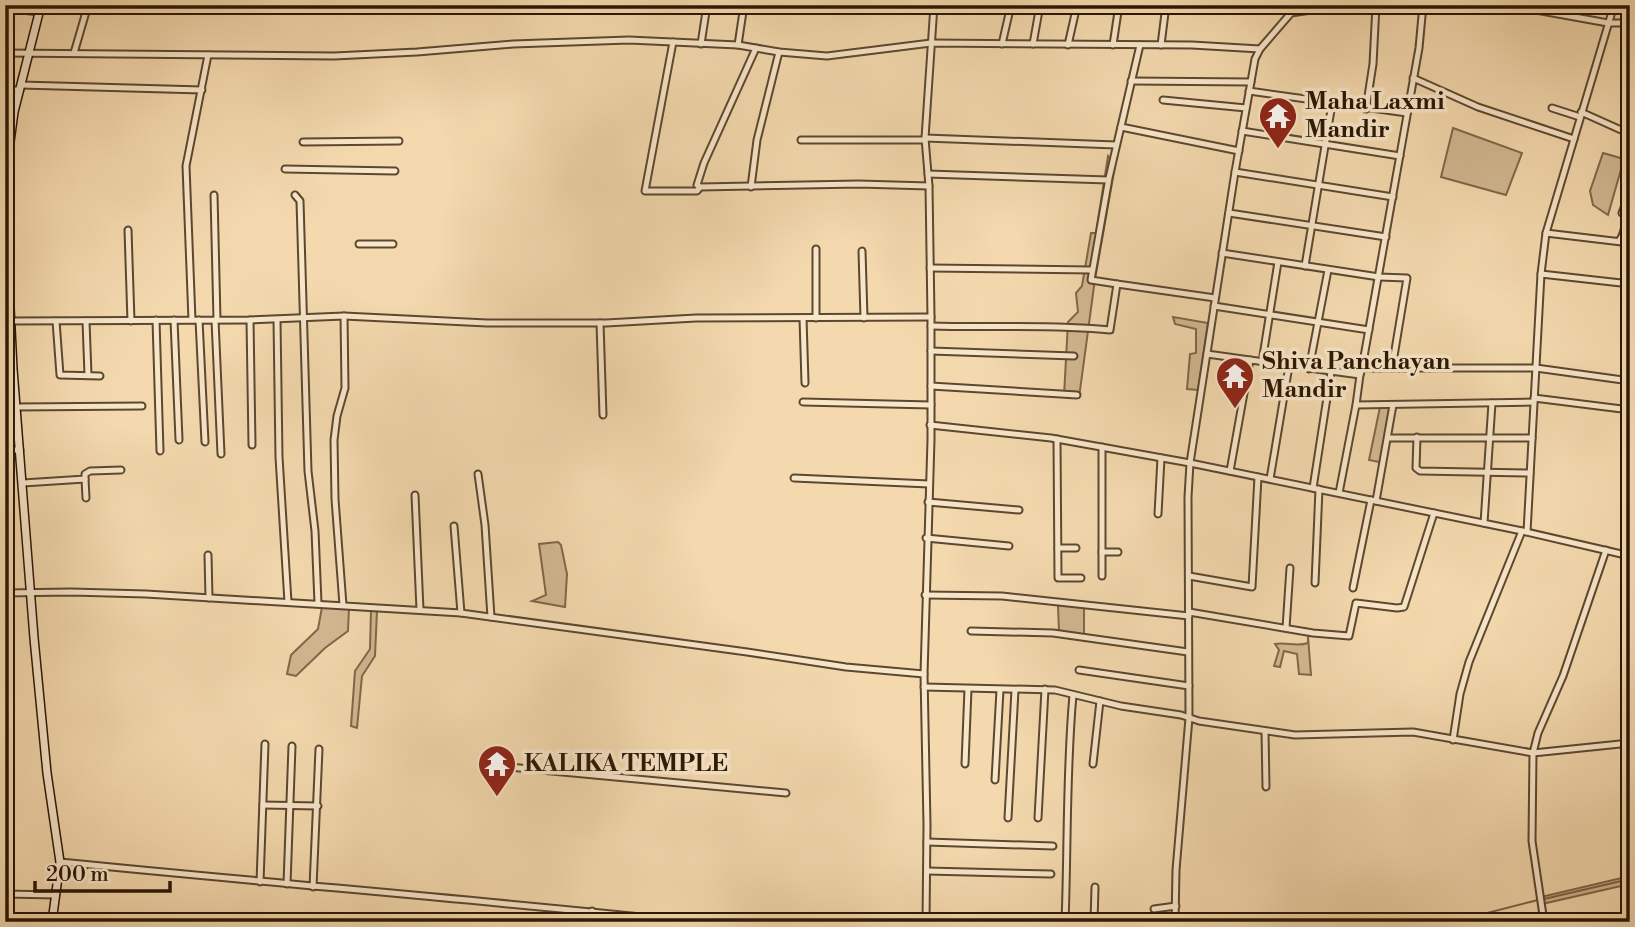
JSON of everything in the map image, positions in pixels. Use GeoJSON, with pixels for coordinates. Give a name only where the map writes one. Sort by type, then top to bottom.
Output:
{"type":"FeatureCollection","features":[{"type":"Feature","properties":{"kind":"main road"},"geometry":{"type":"LineString","coordinates":[[5,179],[9,138],[40,8]]}},
{"type":"Feature","properties":{"kind":"main road"},"geometry":{"type":"LineString","coordinates":[[5,207],[9,369],[20,450],[45,757],[60,862],[52,922]]}},
{"type":"Feature","properties":{"kind":"street"},"geometry":{"type":"LineString","coordinates":[[74,54],[88,5]]}},
{"type":"Feature","properties":{"kind":"street"},"geometry":{"type":"LineString","coordinates":[[701,44],[707,5]]}},
{"type":"Feature","properties":{"kind":"street"},"geometry":{"type":"LineString","coordinates":[[738,45],[744,5]]}},
{"type":"Feature","properties":{"kind":"street"},"geometry":{"type":"LineString","coordinates":[[926,922],[924,674],[931,317],[929,186],[925,139],[934,5]]}},
{"type":"Feature","properties":{"kind":"street"},"geometry":{"type":"LineString","coordinates":[[1002,44],[1011,5]]}},
{"type":"Feature","properties":{"kind":"street"},"geometry":{"type":"LineString","coordinates":[[1033,44],[1040,5]]}},
{"type":"Feature","properties":{"kind":"street"},"geometry":{"type":"LineString","coordinates":[[1068,45],[1077,5]]}},
{"type":"Feature","properties":{"kind":"street"},"geometry":{"type":"LineString","coordinates":[[1113,46],[1119,5]]}},
{"type":"Feature","properties":{"kind":"street"},"geometry":{"type":"LineString","coordinates":[[1161,45],[1166,5]]}},
{"type":"Feature","properties":{"kind":"street"},"geometry":{"type":"LineString","coordinates":[[1175,922],[1176,870],[1189,718],[1190,463],[1255,59],[1260,49],[1291,13],[1292,5]]}},
{"type":"Feature","properties":{"kind":"street"},"geometry":{"type":"LineString","coordinates":[[1291,13],[1345,5]]}},
{"type":"Feature","properties":{"kind":"street"},"geometry":{"type":"LineString","coordinates":[[1366,109],[1373,64],[1376,5]]}},
{"type":"Feature","properties":{"kind":"street"},"geometry":{"type":"LineString","coordinates":[[1339,493],[1419,48],[1423,5]]}},
{"type":"Feature","properties":{"kind":"street"},"geometry":{"type":"LineString","coordinates":[[1508,5],[1546,9],[1608,23],[1630,23]]}},
{"type":"Feature","properties":{"kind":"street"},"geometry":{"type":"LineString","coordinates":[[1453,740],[1469,662],[1525,531],[1541,274],[1546,233],[1614,5]]}},
{"type":"Feature","properties":{"kind":"street"},"geometry":{"type":"LineString","coordinates":[[5,8],[40,8]]}},
{"type":"Feature","properties":{"kind":"street"},"geometry":{"type":"LineString","coordinates":[[5,53],[334,56],[513,44],[629,40],[738,45],[827,56],[931,43],[1161,45],[1260,49]]}},
{"type":"Feature","properties":{"kind":"street"},"geometry":{"type":"LineString","coordinates":[[673,42],[645,191],[697,191],[700,187],[859,184],[929,186]]}},
{"type":"Feature","properties":{"kind":"street"},"geometry":{"type":"LineString","coordinates":[[1140,45],[1108,180],[1091,280],[1216,299]]}},
{"type":"Feature","properties":{"kind":"street"},"geometry":{"type":"LineString","coordinates":[[700,187],[697,185],[704,163],[756,48]]}},
{"type":"Feature","properties":{"kind":"street"},"geometry":{"type":"LineString","coordinates":[[751,187],[757,141],[779,52]]}},
{"type":"Feature","properties":{"kind":"street"},"geometry":{"type":"LineString","coordinates":[[205,442],[186,166],[208,55]]}},
{"type":"Feature","properties":{"kind":"street"},"geometry":{"type":"LineString","coordinates":[[1413,78],[1478,107],[1574,139]]}},
{"type":"Feature","properties":{"kind":"street"},"geometry":{"type":"LineString","coordinates":[[1131,81],[1251,82]]}},
{"type":"Feature","properties":{"kind":"street"},"geometry":{"type":"LineString","coordinates":[[5,90],[20,87],[202,90]]}},
{"type":"Feature","properties":{"kind":"street"},"geometry":{"type":"LineString","coordinates":[[1250,91],[1406,113]]}},
{"type":"Feature","properties":{"kind":"street"},"geometry":{"type":"LineString","coordinates":[[1163,100],[1246,108]]}},
{"type":"Feature","properties":{"kind":"street"},"geometry":{"type":"LineString","coordinates":[[1305,266],[1332,104]]}},
{"type":"Feature","properties":{"kind":"street"},"geometry":{"type":"LineString","coordinates":[[1552,108],[1581,114],[1630,134]]}},
{"type":"Feature","properties":{"kind":"street"},"geometry":{"type":"LineString","coordinates":[[1121,127],[1239,151]]}},
{"type":"Feature","properties":{"kind":"street"},"geometry":{"type":"LineString","coordinates":[[1242,131],[1400,156]]}},
{"type":"Feature","properties":{"kind":"street"},"geometry":{"type":"LineString","coordinates":[[801,140],[925,139],[1116,145]]}},
{"type":"Feature","properties":{"kind":"street"},"geometry":{"type":"LineString","coordinates":[[303,142],[399,141]]}},
{"type":"Feature","properties":{"kind":"street"},"geometry":{"type":"LineString","coordinates":[[285,169],[395,171]]}},
{"type":"Feature","properties":{"kind":"street"},"geometry":{"type":"LineString","coordinates":[[1235,172],[1393,197]]}},
{"type":"Feature","properties":{"kind":"street"},"geometry":{"type":"LineString","coordinates":[[928,174],[1108,180]]}},
{"type":"Feature","properties":{"kind":"street"},"geometry":{"type":"LineString","coordinates":[[1618,241],[1623,236],[1630,216],[1622,213],[1630,193]]}},
{"type":"Feature","properties":{"kind":"street"},"geometry":{"type":"LineString","coordinates":[[295,194],[300,200],[308,471],[314,521],[318,603]]}},
{"type":"Feature","properties":{"kind":"street"},"geometry":{"type":"LineString","coordinates":[[215,195],[221,454]]}},
{"type":"Feature","properties":{"kind":"street"},"geometry":{"type":"LineString","coordinates":[[1229,213],[1386,237]]}},
{"type":"Feature","properties":{"kind":"street"},"geometry":{"type":"LineString","coordinates":[[128,230],[131,321]]}},
{"type":"Feature","properties":{"kind":"street"},"geometry":{"type":"LineString","coordinates":[[1546,233],[1630,243]]}},
{"type":"Feature","properties":{"kind":"street"},"geometry":{"type":"LineString","coordinates":[[359,244],[393,244]]}},
{"type":"Feature","properties":{"kind":"street"},"geometry":{"type":"LineString","coordinates":[[816,249],[816,318]]}},
{"type":"Feature","properties":{"kind":"street"},"geometry":{"type":"LineString","coordinates":[[862,251],[864,318]]}},
{"type":"Feature","properties":{"kind":"street"},"geometry":{"type":"LineString","coordinates":[[1223,253],[1379,277],[1407,278],[1392,368]]}},
{"type":"Feature","properties":{"kind":"street"},"geometry":{"type":"LineString","coordinates":[[1262,362],[1278,262]]}},
{"type":"Feature","properties":{"kind":"street"},"geometry":{"type":"LineString","coordinates":[[930,268],[1092,270]]}},
{"type":"Feature","properties":{"kind":"street"},"geometry":{"type":"LineString","coordinates":[[1309,369],[1328,270]]}},
{"type":"Feature","properties":{"kind":"street"},"geometry":{"type":"LineString","coordinates":[[1541,274],[1630,284]]}},
{"type":"Feature","properties":{"kind":"street"},"geometry":{"type":"LineString","coordinates":[[931,326],[1071,326],[1110,330],[1117,284]]}},
{"type":"Feature","properties":{"kind":"street"},"geometry":{"type":"LineString","coordinates":[[1214,306],[1369,330]]}},
{"type":"Feature","properties":{"kind":"street"},"geometry":{"type":"LineString","coordinates":[[8,316],[56,321],[131,321],[277,320],[344,316],[487,323],[600,323],[696,318],[931,317]]}},
{"type":"Feature","properties":{"kind":"street"},"geometry":{"type":"LineString","coordinates":[[343,605],[335,499],[334,440],[345,388],[344,316]]}},
{"type":"Feature","properties":{"kind":"street"},"geometry":{"type":"LineString","coordinates":[[803,318],[805,383]]}},
{"type":"Feature","properties":{"kind":"street"},"geometry":{"type":"LineString","coordinates":[[156,320],[160,451]]}},
{"type":"Feature","properties":{"kind":"street"},"geometry":{"type":"LineString","coordinates":[[174,320],[179,440]]}},
{"type":"Feature","properties":{"kind":"street"},"geometry":{"type":"LineString","coordinates":[[250,320],[252,445]]}},
{"type":"Feature","properties":{"kind":"street"},"geometry":{"type":"LineString","coordinates":[[277,320],[279,457],[288,603]]}},
{"type":"Feature","properties":{"kind":"street"},"geometry":{"type":"LineString","coordinates":[[56,321],[60,375],[100,376]]}},
{"type":"Feature","properties":{"kind":"street"},"geometry":{"type":"LineString","coordinates":[[86,321],[88,375]]}},
{"type":"Feature","properties":{"kind":"street"},"geometry":{"type":"LineString","coordinates":[[600,323],[603,415]]}},
{"type":"Feature","properties":{"kind":"street"},"geometry":{"type":"LineString","coordinates":[[931,351],[1074,356]]}},
{"type":"Feature","properties":{"kind":"street"},"geometry":{"type":"LineString","coordinates":[[1207,354],[1331,372],[1392,368],[1536,368],[1630,381]]}},
{"type":"Feature","properties":{"kind":"street"},"geometry":{"type":"LineString","coordinates":[[1230,471],[1250,360]]}},
{"type":"Feature","properties":{"kind":"street"},"geometry":{"type":"LineString","coordinates":[[1270,479],[1289,366]]}},
{"type":"Feature","properties":{"kind":"street"},"geometry":{"type":"LineString","coordinates":[[1315,583],[1316,488],[1331,372]]}},
{"type":"Feature","properties":{"kind":"street"},"geometry":{"type":"LineString","coordinates":[[931,386],[1077,395]]}},
{"type":"Feature","properties":{"kind":"street"},"geometry":{"type":"LineString","coordinates":[[1356,405],[1534,400],[1630,410]]}},
{"type":"Feature","properties":{"kind":"street"},"geometry":{"type":"LineString","coordinates":[[803,402],[931,405]]}},
{"type":"Feature","properties":{"kind":"street"},"geometry":{"type":"LineString","coordinates":[[1484,523],[1492,403]]}},
{"type":"Feature","properties":{"kind":"street"},"geometry":{"type":"LineString","coordinates":[[1353,588],[1388,438],[1393,405]]}},
{"type":"Feature","properties":{"kind":"street"},"geometry":{"type":"LineString","coordinates":[[16,407],[142,406]]}},
{"type":"Feature","properties":{"kind":"street"},"geometry":{"type":"LineString","coordinates":[[930,425],[1057,439],[1161,457],[1525,531],[1630,556]]}},
{"type":"Feature","properties":{"kind":"street"},"geometry":{"type":"LineString","coordinates":[[1417,437],[1416,468],[1420,471],[1530,473]]}},
{"type":"Feature","properties":{"kind":"street"},"geometry":{"type":"LineString","coordinates":[[1388,438],[1532,438]]}},
{"type":"Feature","properties":{"kind":"street"},"geometry":{"type":"LineString","coordinates":[[1057,439],[1058,578],[1081,578]]}},
{"type":"Feature","properties":{"kind":"street"},"geometry":{"type":"LineString","coordinates":[[1102,447],[1102,576]]}},
{"type":"Feature","properties":{"kind":"street"},"geometry":{"type":"LineString","coordinates":[[5,450],[20,450]]}},
{"type":"Feature","properties":{"kind":"street"},"geometry":{"type":"LineString","coordinates":[[1158,514],[1161,457]]}},
{"type":"Feature","properties":{"kind":"street"},"geometry":{"type":"LineString","coordinates":[[86,498],[85,474],[90,471],[121,470]]}},
{"type":"Feature","properties":{"kind":"street"},"geometry":{"type":"LineString","coordinates":[[478,474],[485,525],[491,617]]}},
{"type":"Feature","properties":{"kind":"street"},"geometry":{"type":"LineString","coordinates":[[1189,576],[1252,587],[1258,477]]}},
{"type":"Feature","properties":{"kind":"street"},"geometry":{"type":"LineString","coordinates":[[794,478],[929,484]]}},
{"type":"Feature","properties":{"kind":"street"},"geometry":{"type":"LineString","coordinates":[[23,483],[85,480]]}},
{"type":"Feature","properties":{"kind":"street"},"geometry":{"type":"LineString","coordinates":[[415,495],[420,610]]}},
{"type":"Feature","properties":{"kind":"street"},"geometry":{"type":"LineString","coordinates":[[928,502],[1019,510]]}},
{"type":"Feature","properties":{"kind":"street"},"geometry":{"type":"LineString","coordinates":[[925,595],[1002,596],[1189,614],[1345,637],[1351,633],[1356,603],[1404,607],[1434,513]]}},
{"type":"Feature","properties":{"kind":"street"},"geometry":{"type":"LineString","coordinates":[[454,526],[461,614]]}},
{"type":"Feature","properties":{"kind":"street"},"geometry":{"type":"LineString","coordinates":[[926,538],[1009,546]]}},
{"type":"Feature","properties":{"kind":"street"},"geometry":{"type":"LineString","coordinates":[[1058,548],[1076,548]]}},
{"type":"Feature","properties":{"kind":"street"},"geometry":{"type":"LineString","coordinates":[[1544,922],[1532,841],[1533,753],[1538,733],[1563,676],[1606,550]]}},
{"type":"Feature","properties":{"kind":"street"},"geometry":{"type":"LineString","coordinates":[[1102,552],[1118,552]]}},
{"type":"Feature","properties":{"kind":"street"},"geometry":{"type":"LineString","coordinates":[[208,555],[209,598]]}},
{"type":"Feature","properties":{"kind":"street"},"geometry":{"type":"LineString","coordinates":[[1286,628],[1290,568]]}},
{"type":"Feature","properties":{"kind":"street"},"geometry":{"type":"LineString","coordinates":[[5,593],[119,593],[420,610],[769,654],[846,667],[924,674]]}},
{"type":"Feature","properties":{"kind":"street"},"geometry":{"type":"LineString","coordinates":[[971,631],[1054,634],[1188,652]]}},
{"type":"Feature","properties":{"kind":"street"},"geometry":{"type":"LineString","coordinates":[[1079,670],[1189,686]]}},
{"type":"Feature","properties":{"kind":"street"},"geometry":{"type":"LineString","coordinates":[[924,687],[1045,689],[1265,731],[1315,735],[1413,732],[1533,753],[1630,743]]}},
{"type":"Feature","properties":{"kind":"street"},"geometry":{"type":"LineString","coordinates":[[965,764],[968,689]]}},
{"type":"Feature","properties":{"kind":"street"},"geometry":{"type":"LineString","coordinates":[[1038,818],[1045,689]]}},
{"type":"Feature","properties":{"kind":"street"},"geometry":{"type":"LineString","coordinates":[[995,780],[999,690]]}},
{"type":"Feature","properties":{"kind":"street"},"geometry":{"type":"LineString","coordinates":[[1008,818],[1015,690]]}},
{"type":"Feature","properties":{"kind":"street"},"geometry":{"type":"LineString","coordinates":[[1065,922],[1068,847],[1066,787],[1073,695]]}},
{"type":"Feature","properties":{"kind":"street"},"geometry":{"type":"LineString","coordinates":[[1093,764],[1100,701]]}},
{"type":"Feature","properties":{"kind":"street"},"geometry":{"type":"LineString","coordinates":[[1265,731],[1266,787]]}},
{"type":"Feature","properties":{"kind":"street"},"geometry":{"type":"LineString","coordinates":[[260,881],[265,744]]}},
{"type":"Feature","properties":{"kind":"street"},"geometry":{"type":"LineString","coordinates":[[287,884],[292,747]]}},
{"type":"Feature","properties":{"kind":"street"},"geometry":{"type":"LineString","coordinates":[[313,887],[319,749]]}},
{"type":"Feature","properties":{"kind":"street"},"geometry":{"type":"LineString","coordinates":[[509,767],[786,793]]}},
{"type":"Feature","properties":{"kind":"street"},"geometry":{"type":"LineString","coordinates":[[263,804],[318,806]]}},
{"type":"Feature","properties":{"kind":"street"},"geometry":{"type":"LineString","coordinates":[[927,842],[1053,846]]}},
{"type":"Feature","properties":{"kind":"street"},"geometry":{"type":"LineString","coordinates":[[60,862],[691,922]]}},
{"type":"Feature","properties":{"kind":"street"},"geometry":{"type":"LineString","coordinates":[[927,871],[1051,874]]}},
{"type":"Feature","properties":{"kind":"street"},"geometry":{"type":"LineString","coordinates":[[1094,922],[1095,887]]}},
{"type":"Feature","properties":{"kind":"street"},"geometry":{"type":"LineString","coordinates":[[5,894],[56,895]]}},
{"type":"Feature","properties":{"kind":"street"},"geometry":{"type":"LineString","coordinates":[[1154,909],[1175,906]]}},
{"type":"Feature","properties":{"kind":"street"},"geometry":{"type":"LineString","coordinates":[[591,922],[592,911]]}},
{"type":"Feature","properties":{"kind":"street"},"geometry":{"type":"LineString","coordinates":[[620,914],[620,922]]}},
{"type":"Feature","properties":{"kind":"shaded area"},"geometry":{"type":"Polygon","coordinates":[[[1453,128],[1522,153],[1506,195],[1441,177],[1453,128]]]}},
{"type":"Feature","properties":{"kind":"shaded area"},"geometry":{"type":"Polygon","coordinates":[[[1603,153],[1624,159],[1608,215],[1593,205],[1590,191],[1603,153]]]}},
{"type":"Feature","properties":{"kind":"shaded area"},"geometry":{"type":"Polygon","coordinates":[[[1108,156],[1115,166],[1095,279],[1079,398],[1064,396],[1068,322],[1078,312],[1076,293],[1082,286],[1091,233],[1096,233],[1108,156]]]}},
{"type":"Feature","properties":{"kind":"shaded area"},"geometry":{"type":"Polygon","coordinates":[[[1173,317],[1208,323],[1198,390],[1187,389],[1190,354],[1196,353],[1196,329],[1175,324],[1173,317]]]}},
{"type":"Feature","properties":{"kind":"shaded area"},"geometry":{"type":"Polygon","coordinates":[[[1380,407],[1391,407],[1384,463],[1369,460],[1380,407]]]}},
{"type":"Feature","properties":{"kind":"shaded area"},"geometry":{"type":"Polygon","coordinates":[[[558,542],[567,574],[565,607],[532,601],[546,595],[539,544],[558,542]]]}},
{"type":"Feature","properties":{"kind":"shaded area"},"geometry":{"type":"Polygon","coordinates":[[[1058,605],[1084,607],[1084,637],[1059,633],[1058,605]]]}},
{"type":"Feature","properties":{"kind":"shaded area"},"geometry":{"type":"Polygon","coordinates":[[[322,607],[349,608],[348,631],[325,648],[296,676],[287,674],[291,655],[318,629],[322,607]]]}},
{"type":"Feature","properties":{"kind":"shaded area"},"geometry":{"type":"Polygon","coordinates":[[[371,610],[377,611],[375,656],[362,676],[357,728],[351,726],[355,671],[370,649],[371,610]]]}},
{"type":"Feature","properties":{"kind":"shaded area"},"geometry":{"type":"Polygon","coordinates":[[[1308,636],[1311,675],[1299,674],[1297,654],[1284,651],[1280,667],[1274,666],[1279,650],[1275,644],[1304,644],[1308,643],[1308,636]]]}},
{"type":"Feature","properties":{"kind":"shaded area"},"geometry":{"type":"Polygon","coordinates":[[[1630,876],[1630,884],[1542,904],[1541,897],[1630,876]]]}},
{"type":"Feature","properties":{"kind":"waterway"},"geometry":{"type":"LineString","coordinates":[[1544,899],[1630,879]]}},
{"type":"Feature","properties":{"kind":"waterway"},"geometry":{"type":"LineString","coordinates":[[1452,922],[1538,900]]}},
{"type":"Feature","properties":{"kind":"place","name":"Maha Laxmi Mandir"},"geometry":{"type":"Point","coordinates":[1278,150]}},
{"type":"Feature","properties":{"kind":"place","name":"Shiva Panchayan Mandir"},"geometry":{"type":"Point","coordinates":[1235,410]}},
{"type":"Feature","properties":{"kind":"place","name":"KALIKA TEMPLE"},"geometry":{"type":"Point","coordinates":[497,798]}}]}
